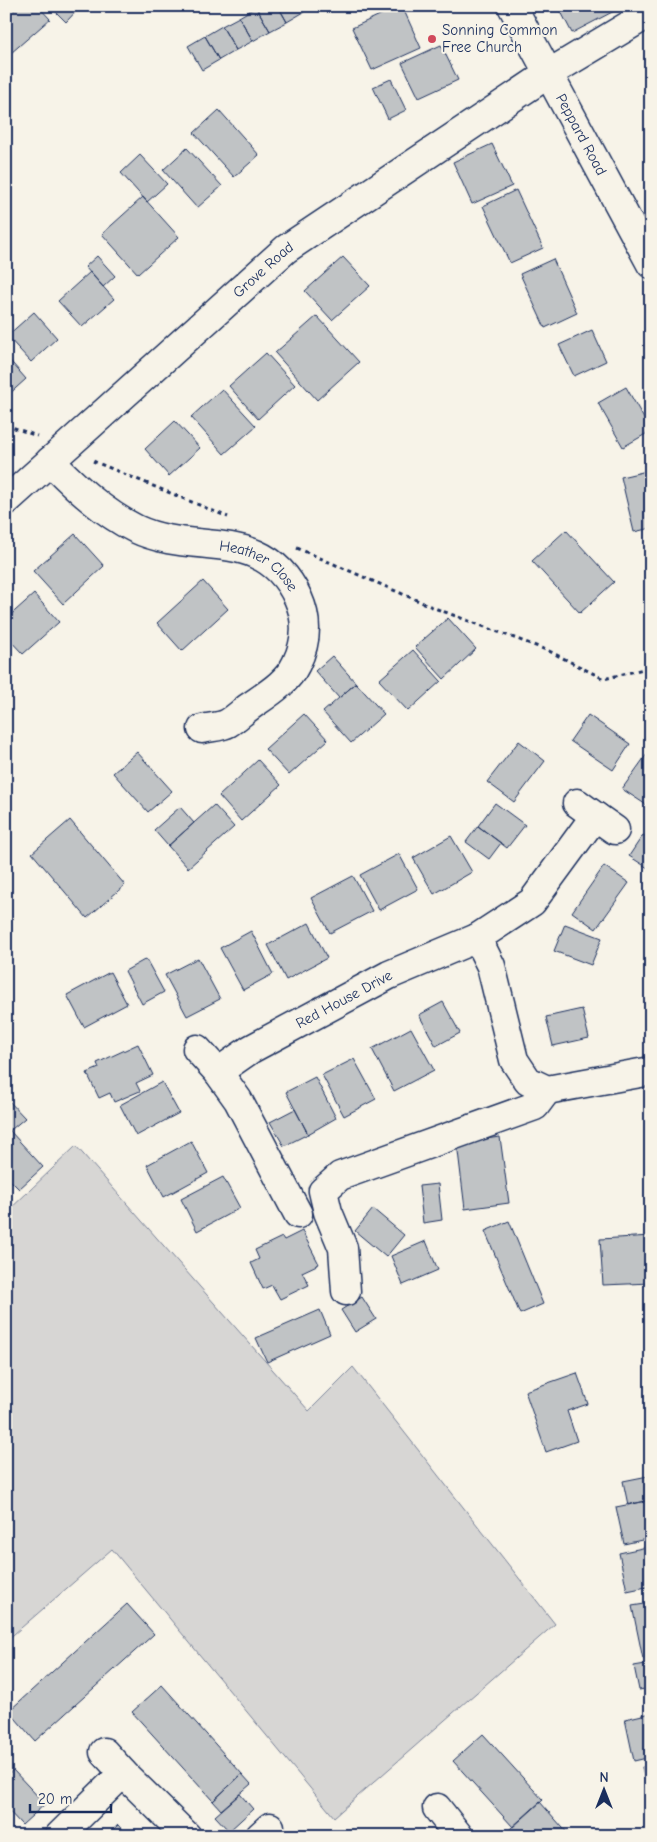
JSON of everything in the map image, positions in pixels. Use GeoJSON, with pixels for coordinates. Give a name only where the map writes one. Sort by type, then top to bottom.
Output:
{"type":"FeatureCollection","features":[{"type":"Feature","properties":{"kind":"street","name":"Peppard Road"},"geometry":{"type":"LineString","coordinates":[[512,6],[651,264]]}},
{"type":"Feature","properties":{"kind":"street","name":"Grove Road"},"geometry":{"type":"LineString","coordinates":[[6,501],[286,249],[548,74],[638,20],[636,6]]}},
{"type":"Feature","properties":{"kind":"street","name":"Heather Close"},"geometry":{"type":"LineString","coordinates":[[57,455],[83,494],[111,515],[137,529],[173,540],[238,547],[258,555],[274,565],[286,577],[296,593],[303,609],[306,628],[303,648],[296,666],[283,682],[227,724],[202,729]]}},
{"type":"Feature","properties":{"kind":"street","name":"Red House Drive"},"geometry":{"type":"LineString","coordinates":[[218,1072],[251,1049],[390,975],[477,938],[532,902],[596,816]]}},
{"type":"Feature","properties":{"kind":"street"},"geometry":{"type":"LineString","coordinates":[[477,938],[491,966],[514,1060],[528,1081],[546,1090],[651,1071]]}},
{"type":"Feature","properties":{"kind":"street"},"geometry":{"type":"LineString","coordinates":[[197,1049],[218,1072],[238,1100],[298,1214]]}},
{"type":"Feature","properties":{"kind":"street"},"geometry":{"type":"LineString","coordinates":[[346,1291],[343,1248],[328,1212],[323,1191],[340,1176],[535,1106],[546,1090]]}},
{"type":"Feature","properties":{"kind":"street"},"geometry":{"type":"LineString","coordinates":[[104,1752],[187,1836]]}},
{"type":"Feature","properties":{"kind":"street"},"geometry":{"type":"LineString","coordinates":[[59,1836],[123,1773]]}},
{"type":"Feature","properties":{"kind":"street"},"geometry":{"type":"LineString","coordinates":[[437,1808],[459,1836]]}},
{"type":"Feature","properties":{"kind":"path"},"geometry":{"type":"LineString","coordinates":[[57,455],[172,493],[236,521]]}},
{"type":"Feature","properties":{"kind":"path"},"geometry":{"type":"LineString","coordinates":[[291,545],[438,609],[549,651],[604,679],[651,667]]}},
{"type":"Feature","properties":{"kind":"shaded area"},"geometry":{"type":"Polygon","coordinates":[[[76,1146],[309,1411],[353,1367],[555,1624],[334,1817],[112,1549],[6,1641],[6,1213],[76,1146]]]}},
{"type":"Feature","properties":{"kind":"building"},"geometry":{"type":"Polygon","coordinates":[[[18,6],[38,6],[50,19],[11,53],[6,47],[6,17],[18,6]]]}},
{"type":"Feature","properties":{"kind":"building"},"geometry":{"type":"Polygon","coordinates":[[[50,6],[81,6],[66,22],[50,6]]]}},
{"type":"Feature","properties":{"kind":"building"},"geometry":{"type":"Polygon","coordinates":[[[278,6],[287,22],[270,31],[256,7],[278,6]]]}},
{"type":"Feature","properties":{"kind":"building"},"geometry":{"type":"Polygon","coordinates":[[[278,6],[301,6],[304,12],[287,22],[278,6]]]}},
{"type":"Feature","properties":{"kind":"building"},"geometry":{"type":"Polygon","coordinates":[[[402,6],[421,48],[372,70],[352,28],[402,6]]]}},
{"type":"Feature","properties":{"kind":"building"},"geometry":{"type":"Polygon","coordinates":[[[558,6],[617,6],[618,9],[572,33],[558,6]]]}},
{"type":"Feature","properties":{"kind":"building"},"geometry":{"type":"Polygon","coordinates":[[[256,7],[270,31],[253,41],[239,17],[256,7]]]}},
{"type":"Feature","properties":{"kind":"building"},"geometry":{"type":"Polygon","coordinates":[[[239,17],[253,41],[236,50],[222,26],[239,17]]]}},
{"type":"Feature","properties":{"kind":"building"},"geometry":{"type":"Polygon","coordinates":[[[222,26],[236,50],[219,60],[205,36],[222,26]]]}},
{"type":"Feature","properties":{"kind":"building"},"geometry":{"type":"Polygon","coordinates":[[[205,36],[219,60],[202,70],[188,46],[205,36]]]}},
{"type":"Feature","properties":{"kind":"building"},"geometry":{"type":"Polygon","coordinates":[[[441,45],[458,80],[419,98],[402,63],[441,45]]]}},
{"type":"Feature","properties":{"kind":"building"},"geometry":{"type":"Polygon","coordinates":[[[391,79],[406,110],[388,119],[373,87],[391,79]]]}},
{"type":"Feature","properties":{"kind":"building"},"geometry":{"type":"Polygon","coordinates":[[[219,110],[259,155],[234,177],[194,133],[219,110]]]}},
{"type":"Feature","properties":{"kind":"building"},"geometry":{"type":"Polygon","coordinates":[[[492,144],[512,186],[472,204],[453,162],[492,144]]]}},
{"type":"Feature","properties":{"kind":"building"},"geometry":{"type":"Polygon","coordinates":[[[187,148],[222,186],[197,208],[163,170],[187,148]]]}},
{"type":"Feature","properties":{"kind":"building"},"geometry":{"type":"Polygon","coordinates":[[[140,155],[167,184],[147,202],[121,173],[140,155]]]}},
{"type":"Feature","properties":{"kind":"building"},"geometry":{"type":"Polygon","coordinates":[[[516,190],[543,248],[510,263],[483,206],[516,190]]]}},
{"type":"Feature","properties":{"kind":"building"},"geometry":{"type":"Polygon","coordinates":[[[143,197],[179,237],[138,274],[102,234],[143,197]]]}},
{"type":"Feature","properties":{"kind":"building"},"geometry":{"type":"Polygon","coordinates":[[[97,256],[115,276],[103,287],[85,267],[97,256]]]}},
{"type":"Feature","properties":{"kind":"building"},"geometry":{"type":"Polygon","coordinates":[[[343,257],[370,286],[332,320],[305,291],[343,257]]]}},
{"type":"Feature","properties":{"kind":"building"},"geometry":{"type":"Polygon","coordinates":[[[553,259],[577,313],[545,328],[520,274],[553,259]]]}},
{"type":"Feature","properties":{"kind":"building"},"geometry":{"type":"Polygon","coordinates":[[[90,272],[114,299],[82,327],[58,301],[90,272]]]}},
{"type":"Feature","properties":{"kind":"building"},"geometry":{"type":"Polygon","coordinates":[[[34,312],[57,338],[31,362],[7,336],[34,312]]]}},
{"type":"Feature","properties":{"kind":"building"},"geometry":{"type":"Polygon","coordinates":[[[317,316],[359,362],[317,400],[275,353],[317,316]]]}},
{"type":"Feature","properties":{"kind":"building"},"geometry":{"type":"Polygon","coordinates":[[[592,330],[606,361],[574,376],[559,345],[592,330]]]}},
{"type":"Feature","properties":{"kind":"building"},"geometry":{"type":"Polygon","coordinates":[[[266,353],[295,385],[258,419],[229,386],[266,353]]]}},
{"type":"Feature","properties":{"kind":"building"},"geometry":{"type":"Polygon","coordinates":[[[6,356],[26,379],[6,397],[6,356]]]}},
{"type":"Feature","properties":{"kind":"building"},"geometry":{"type":"Polygon","coordinates":[[[626,387],[651,431],[623,447],[598,403],[626,387]]]}},
{"type":"Feature","properties":{"kind":"building"},"geometry":{"type":"Polygon","coordinates":[[[222,389],[256,426],[224,454],[191,417],[222,389]]]}},
{"type":"Feature","properties":{"kind":"building"},"geometry":{"type":"Polygon","coordinates":[[[175,421],[200,448],[169,476],[145,449],[175,421]]]}},
{"type":"Feature","properties":{"kind":"building"},"geometry":{"type":"Polygon","coordinates":[[[651,470],[651,528],[634,532],[621,477],[651,470]]]}},
{"type":"Feature","properties":{"kind":"building"},"geometry":{"type":"Polygon","coordinates":[[[566,530],[614,582],[580,613],[532,561],[566,530]]]}},
{"type":"Feature","properties":{"kind":"building"},"geometry":{"type":"Polygon","coordinates":[[[75,534],[104,566],[63,604],[33,571],[75,534]]]}},
{"type":"Feature","properties":{"kind":"building"},"geometry":{"type":"Polygon","coordinates":[[[203,581],[228,609],[182,651],[157,623],[203,581]]]}},
{"type":"Feature","properties":{"kind":"building"},"geometry":{"type":"Polygon","coordinates":[[[34,594],[59,622],[23,654],[6,636],[6,619],[34,594]]]}},
{"type":"Feature","properties":{"kind":"building"},"geometry":{"type":"Polygon","coordinates":[[[448,618],[476,649],[444,679],[415,647],[448,618]]]}},
{"type":"Feature","properties":{"kind":"building"},"geometry":{"type":"Polygon","coordinates":[[[413,650],[441,681],[408,711],[379,680],[413,650]]]}},
{"type":"Feature","properties":{"kind":"building"},"geometry":{"type":"Polygon","coordinates":[[[332,656],[356,683],[339,698],[315,671],[332,656]]]}},
{"type":"Feature","properties":{"kind":"building"},"geometry":{"type":"Polygon","coordinates":[[[356,683],[384,714],[351,743],[323,712],[356,683]]]}},
{"type":"Feature","properties":{"kind":"building"},"geometry":{"type":"Polygon","coordinates":[[[304,714],[328,740],[289,775],[265,749],[304,714]]]}},
{"type":"Feature","properties":{"kind":"building"},"geometry":{"type":"Polygon","coordinates":[[[588,715],[630,744],[613,770],[570,741],[588,715]]]}},
{"type":"Feature","properties":{"kind":"building"},"geometry":{"type":"Polygon","coordinates":[[[519,741],[545,761],[514,802],[487,782],[519,741]]]}},
{"type":"Feature","properties":{"kind":"building"},"geometry":{"type":"Polygon","coordinates":[[[137,752],[172,791],[148,812],[113,773],[137,752]]]}},
{"type":"Feature","properties":{"kind":"building"},"geometry":{"type":"Polygon","coordinates":[[[647,754],[651,757],[651,808],[622,789],[647,754]]]}},
{"type":"Feature","properties":{"kind":"building"},"geometry":{"type":"Polygon","coordinates":[[[258,760],[281,785],[241,821],[219,796],[258,760]]]}},
{"type":"Feature","properties":{"kind":"building"},"geometry":{"type":"Polygon","coordinates":[[[495,803],[525,825],[507,848],[478,826],[495,803]]]}},
{"type":"Feature","properties":{"kind":"building"},"geometry":{"type":"Polygon","coordinates":[[[214,805],[234,827],[188,868],[168,846],[214,805]]]}},
{"type":"Feature","properties":{"kind":"building"},"geometry":{"type":"Polygon","coordinates":[[[180,807],[194,823],[168,846],[154,830],[180,807]]]}},
{"type":"Feature","properties":{"kind":"building"},"geometry":{"type":"Polygon","coordinates":[[[70,820],[125,885],[87,918],[32,853],[70,820]]]}},
{"type":"Feature","properties":{"kind":"building"},"geometry":{"type":"Polygon","coordinates":[[[478,826],[501,843],[489,859],[466,842],[478,826]]]}},
{"type":"Feature","properties":{"kind":"building"},"geometry":{"type":"Polygon","coordinates":[[[643,835],[651,839],[651,870],[629,856],[643,835]]]}},
{"type":"Feature","properties":{"kind":"building"},"geometry":{"type":"Polygon","coordinates":[[[451,836],[472,872],[434,894],[413,858],[451,836]]]}},
{"type":"Feature","properties":{"kind":"building"},"geometry":{"type":"Polygon","coordinates":[[[399,854],[418,889],[379,910],[360,875],[399,854]]]}},
{"type":"Feature","properties":{"kind":"building"},"geometry":{"type":"Polygon","coordinates":[[[604,866],[629,883],[596,929],[572,912],[604,866]]]}},
{"type":"Feature","properties":{"kind":"building"},"geometry":{"type":"Polygon","coordinates":[[[353,876],[372,911],[330,933],[311,898],[353,876]]]}},
{"type":"Feature","properties":{"kind":"building"},"geometry":{"type":"Polygon","coordinates":[[[309,923],[327,958],[286,980],[268,945],[309,923]]]}},
{"type":"Feature","properties":{"kind":"building"},"geometry":{"type":"Polygon","coordinates":[[[565,924],[602,938],[591,965],[554,951],[565,924]]]}},
{"type":"Feature","properties":{"kind":"building"},"geometry":{"type":"Polygon","coordinates":[[[251,931],[273,974],[243,990],[220,948],[251,931]]]}},
{"type":"Feature","properties":{"kind":"building"},"geometry":{"type":"Polygon","coordinates":[[[198,958],[220,999],[187,1016],[165,975],[198,958]]]}},
{"type":"Feature","properties":{"kind":"building"},"geometry":{"type":"Polygon","coordinates":[[[146,959],[164,992],[142,1004],[125,971],[146,959]]]}},
{"type":"Feature","properties":{"kind":"building"},"geometry":{"type":"Polygon","coordinates":[[[110,972],[127,1004],[84,1027],[67,995],[110,972]]]}},
{"type":"Feature","properties":{"kind":"building"},"geometry":{"type":"Polygon","coordinates":[[[443,1002],[460,1033],[436,1046],[419,1015],[443,1002]]]}},
{"type":"Feature","properties":{"kind":"building"},"geometry":{"type":"Polygon","coordinates":[[[582,1009],[589,1038],[553,1046],[546,1017],[582,1009]]]}},
{"type":"Feature","properties":{"kind":"building"},"geometry":{"type":"Polygon","coordinates":[[[411,1028],[434,1070],[394,1091],[372,1049],[411,1028]]]}},
{"type":"Feature","properties":{"kind":"building"},"geometry":{"type":"Polygon","coordinates":[[[138,1044],[153,1075],[136,1083],[140,1091],[114,1102],[110,1093],[99,1098],[87,1073],[99,1068],[97,1063],[138,1044]]]}},
{"type":"Feature","properties":{"kind":"building"},"geometry":{"type":"Polygon","coordinates":[[[354,1059],[376,1099],[344,1116],[322,1075],[354,1059]]]}},
{"type":"Feature","properties":{"kind":"building"},"geometry":{"type":"Polygon","coordinates":[[[315,1077],[336,1118],[308,1134],[286,1092],[315,1077]]]}},
{"type":"Feature","properties":{"kind":"building"},"geometry":{"type":"Polygon","coordinates":[[[162,1082],[179,1113],[136,1136],[120,1105],[162,1082]]]}},
{"type":"Feature","properties":{"kind":"building"},"geometry":{"type":"Polygon","coordinates":[[[8,1100],[25,1118],[6,1134],[6,1101],[8,1100]]]}},
{"type":"Feature","properties":{"kind":"building"},"geometry":{"type":"Polygon","coordinates":[[[295,1109],[308,1134],[284,1146],[270,1122],[295,1109]]]}},
{"type":"Feature","properties":{"kind":"building"},"geometry":{"type":"Polygon","coordinates":[[[10,1131],[43,1167],[19,1189],[6,1176],[6,1134],[10,1131]]]}},
{"type":"Feature","properties":{"kind":"building"},"geometry":{"type":"Polygon","coordinates":[[[500,1137],[509,1203],[465,1209],[457,1143],[500,1137]]]}},
{"type":"Feature","properties":{"kind":"building"},"geometry":{"type":"Polygon","coordinates":[[[191,1141],[208,1173],[164,1197],[147,1165],[191,1141]]]}},
{"type":"Feature","properties":{"kind":"building"},"geometry":{"type":"Polygon","coordinates":[[[223,1177],[240,1208],[197,1231],[181,1199],[223,1177]]]}},
{"type":"Feature","properties":{"kind":"building"},"geometry":{"type":"Polygon","coordinates":[[[438,1184],[442,1220],[423,1223],[419,1186],[438,1184]]]}},
{"type":"Feature","properties":{"kind":"building"},"geometry":{"type":"Polygon","coordinates":[[[373,1209],[404,1235],[386,1257],[355,1231],[373,1209]]]}},
{"type":"Feature","properties":{"kind":"building"},"geometry":{"type":"Polygon","coordinates":[[[509,1221],[543,1304],[520,1314],[485,1231],[509,1221]]]}},
{"type":"Feature","properties":{"kind":"building"},"geometry":{"type":"Polygon","coordinates":[[[302,1231],[319,1264],[302,1272],[309,1285],[280,1299],[272,1285],[263,1289],[251,1263],[259,1259],[255,1250],[282,1237],[284,1240],[302,1231]]]}},
{"type":"Feature","properties":{"kind":"building"},"geometry":{"type":"Polygon","coordinates":[[[651,1236],[651,1283],[603,1285],[600,1239],[651,1236]]]}},
{"type":"Feature","properties":{"kind":"building"},"geometry":{"type":"Polygon","coordinates":[[[426,1241],[438,1270],[403,1285],[391,1256],[426,1241]]]}},
{"type":"Feature","properties":{"kind":"building"},"geometry":{"type":"Polygon","coordinates":[[[362,1297],[376,1319],[355,1332],[341,1310],[362,1297]]]}},
{"type":"Feature","properties":{"kind":"building"},"geometry":{"type":"Polygon","coordinates":[[[320,1310],[330,1334],[267,1362],[256,1338],[320,1310]]]}},
{"type":"Feature","properties":{"kind":"building"},"geometry":{"type":"Polygon","coordinates":[[[577,1373],[588,1404],[567,1411],[577,1441],[546,1452],[525,1391],[577,1373]]]}},
{"type":"Feature","properties":{"kind":"building"},"geometry":{"type":"Polygon","coordinates":[[[648,1476],[651,1500],[628,1505],[623,1481],[648,1476]]]}},
{"type":"Feature","properties":{"kind":"building"},"geometry":{"type":"Polygon","coordinates":[[[651,1500],[651,1538],[624,1544],[616,1507],[651,1500]]]}},
{"type":"Feature","properties":{"kind":"building"},"geometry":{"type":"Polygon","coordinates":[[[647,1547],[651,1567],[651,1586],[627,1591],[619,1553],[647,1547]]]}},
{"type":"Feature","properties":{"kind":"building"},"geometry":{"type":"Polygon","coordinates":[[[651,1603],[651,1657],[643,1659],[632,1606],[651,1603]]]}},
{"type":"Feature","properties":{"kind":"building"},"geometry":{"type":"Polygon","coordinates":[[[127,1604],[154,1634],[35,1741],[9,1711],[127,1604]]]}},
{"type":"Feature","properties":{"kind":"building"},"geometry":{"type":"Polygon","coordinates":[[[651,1663],[651,1688],[639,1690],[634,1666],[651,1663]]]}},
{"type":"Feature","properties":{"kind":"building"},"geometry":{"type":"Polygon","coordinates":[[[162,1685],[242,1774],[213,1801],[132,1712],[162,1685]]]}},
{"type":"Feature","properties":{"kind":"building"},"geometry":{"type":"Polygon","coordinates":[[[651,1713],[651,1757],[634,1761],[625,1719],[651,1713]]]}},
{"type":"Feature","properties":{"kind":"building"},"geometry":{"type":"Polygon","coordinates":[[[483,1734],[543,1800],[513,1827],[453,1761],[483,1734]]]}},
{"type":"Feature","properties":{"kind":"building"},"geometry":{"type":"Polygon","coordinates":[[[651,1765],[651,1802],[649,1802],[642,1767],[651,1765]]]}},
{"type":"Feature","properties":{"kind":"building"},"geometry":{"type":"Polygon","coordinates":[[[13,1770],[45,1804],[22,1825],[6,1808],[6,1776],[13,1770]]]}},
{"type":"Feature","properties":{"kind":"building"},"geometry":{"type":"Polygon","coordinates":[[[242,1774],[251,1784],[221,1810],[213,1801],[242,1774]]]}},
{"type":"Feature","properties":{"kind":"building"},"geometry":{"type":"Polygon","coordinates":[[[240,1794],[253,1809],[229,1831],[215,1816],[240,1794]]]}},
{"type":"Feature","properties":{"kind":"building"},"geometry":{"type":"Polygon","coordinates":[[[540,1802],[570,1836],[515,1836],[510,1829],[540,1802]]]}},
{"type":"Feature","properties":{"kind":"building"},"geometry":{"type":"Polygon","coordinates":[[[118,1825],[128,1836],[106,1836],[118,1825]]]}},
{"type":"Feature","properties":{"kind":"place","name":"Sonning Common Free Church"},"geometry":{"type":"Point","coordinates":[432,39]}}]}
